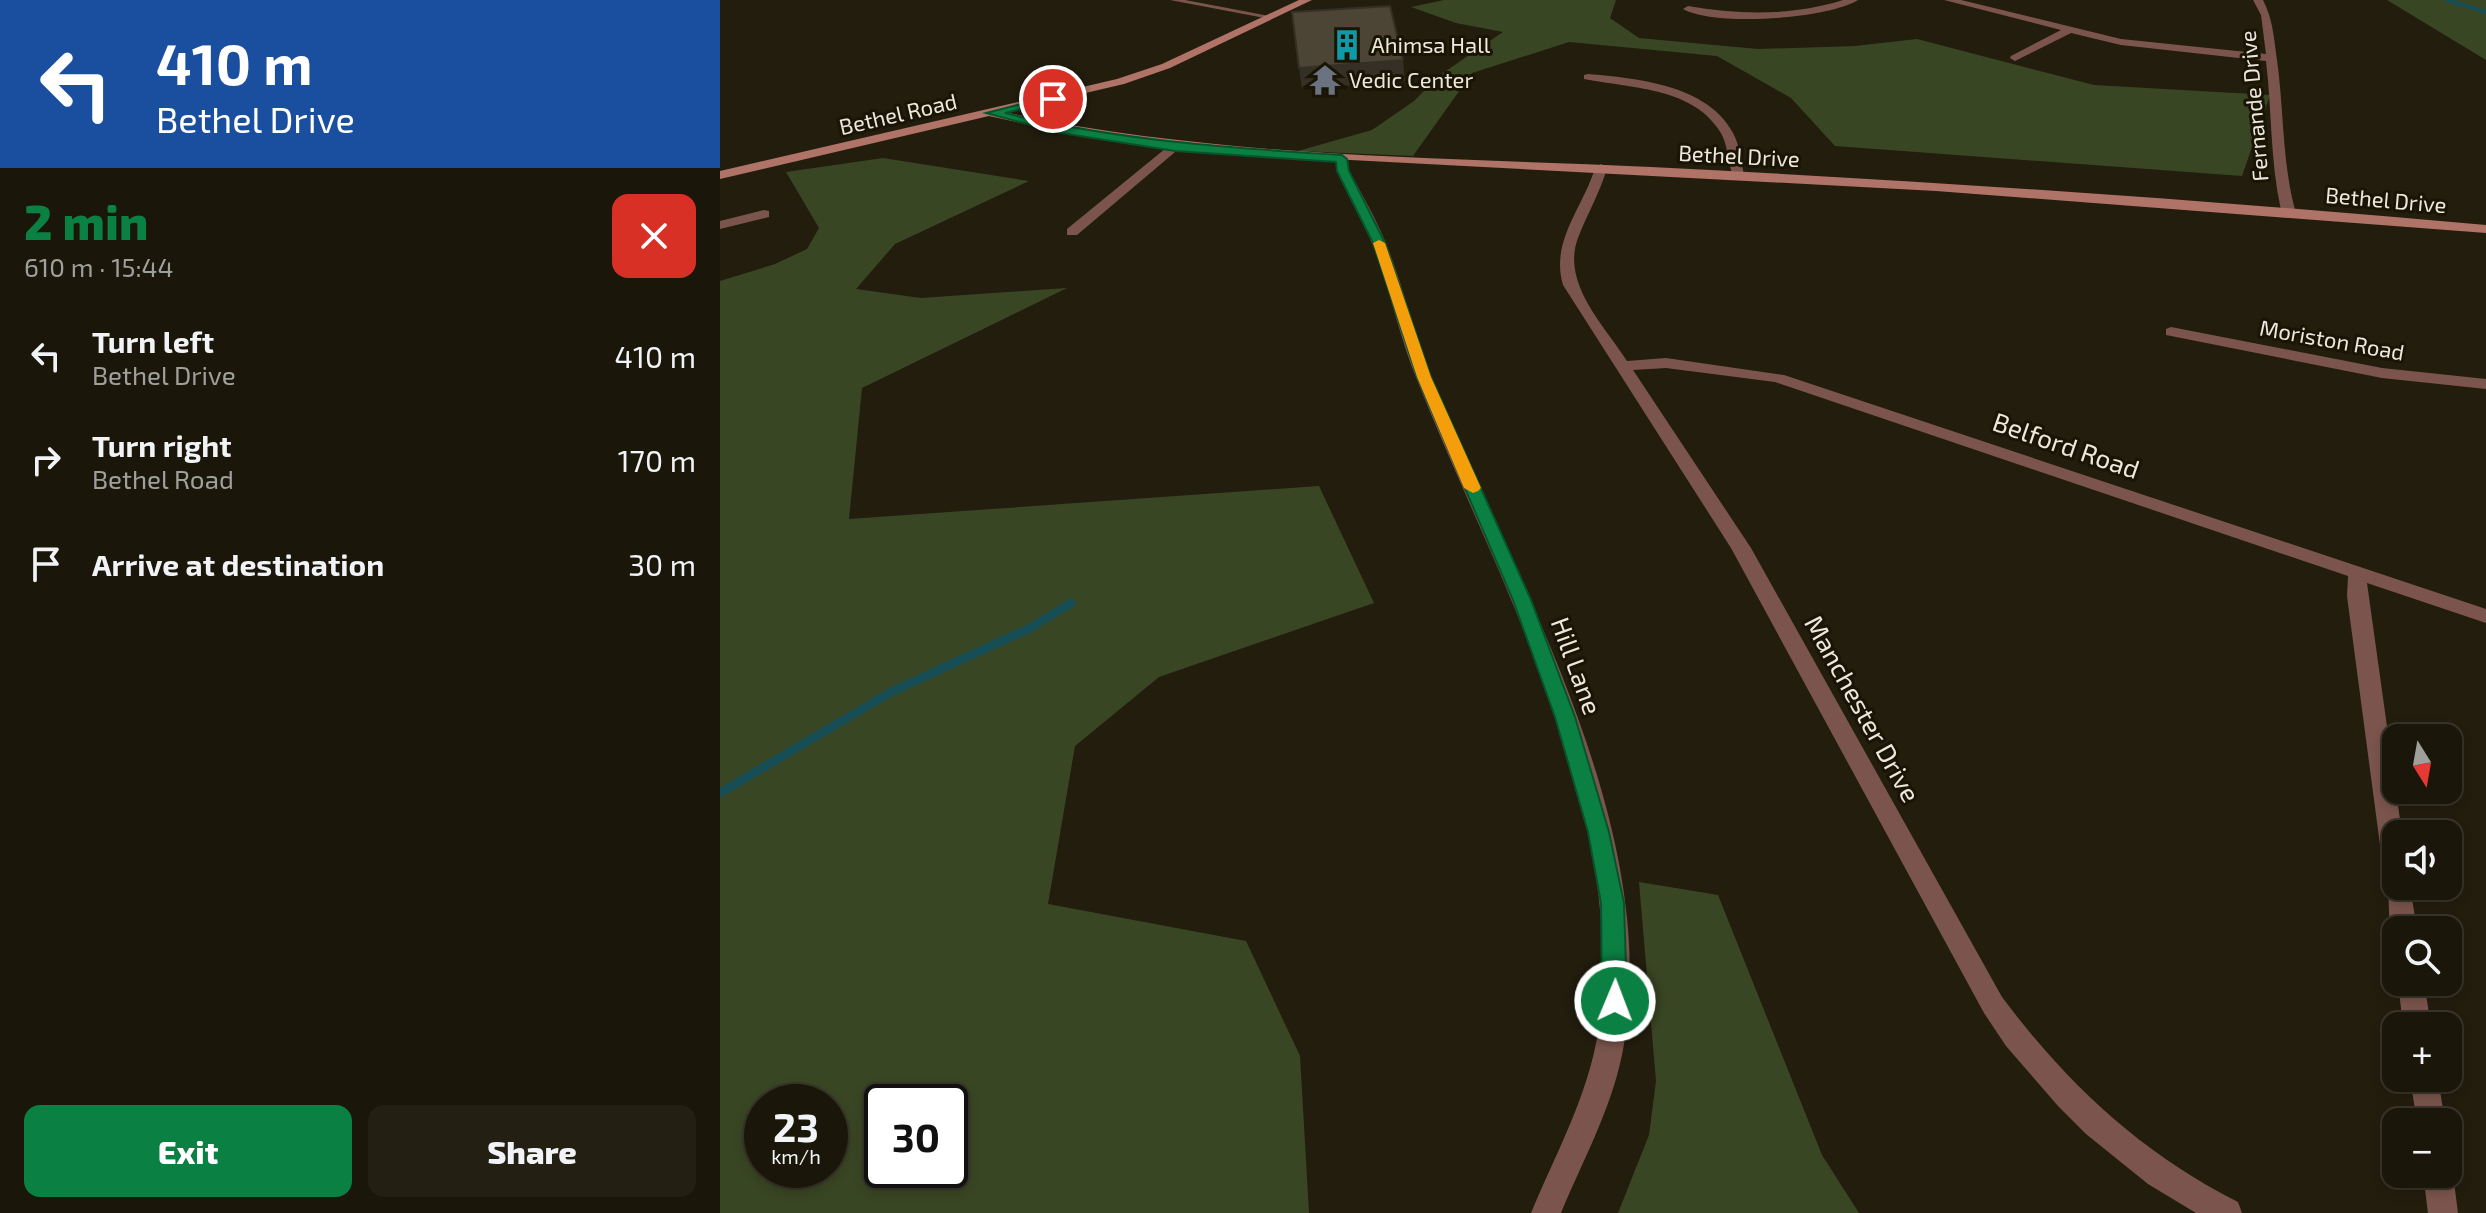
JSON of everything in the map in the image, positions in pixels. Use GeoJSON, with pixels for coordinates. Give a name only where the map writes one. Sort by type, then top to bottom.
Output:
{"type":"FeatureCollection","features":[{"type":"Feature","properties":{"kind":"street","name":"Bethel Road"},"geometry":{"type":"LineString","coordinates":[[720,175],[1141,75],[1307,0]]}},
{"type":"Feature","properties":{"kind":"street"},"geometry":{"type":"LineString","coordinates":[[1688,9],[1736,17],[1784,15],[1825,9],[1853,0]]}},
{"type":"Feature","properties":{"kind":"street"},"geometry":{"type":"LineString","coordinates":[[1949,0],[2130,43],[2272,58]]}},
{"type":"Feature","properties":{"kind":"street","name":"Fernande Drive"},"geometry":{"type":"LineString","coordinates":[[2258,0],[2266,15],[2280,178],[2288,210]]}},
{"type":"Feature","properties":{"kind":"street"},"geometry":{"type":"LineString","coordinates":[[2015,58],[2069,30]]}},
{"type":"Feature","properties":{"kind":"street"},"geometry":{"type":"LineString","coordinates":[[1588,77],[1630,83],[1669,93],[1698,105],[1726,131],[1738,175]]}},
{"type":"Feature","properties":{"kind":"street","name":"Bethel Drive"},"geometry":{"type":"LineString","coordinates":[[991,113],[1061,130],[1175,147],[1342,159],[1738,175],[2288,210],[2486,229]]}},
{"type":"Feature","properties":{"kind":"street"},"geometry":{"type":"LineString","coordinates":[[1072,232],[1175,147]]}},
{"type":"Feature","properties":{"kind":"street","name":"Hill Lane"},"geometry":{"type":"LineString","coordinates":[[1342,159],[1343,171],[1379,243],[1424,377],[1522,600],[1551,675],[1572,738],[1604,858],[1612,903],[1616,979],[1613,1023],[1596,1099],[1546,1213]]}},
{"type":"Feature","properties":{"kind":"street","name":"Manchester Drive"},"geometry":{"type":"LineString","coordinates":[[1601,168],[1599,183],[1566,250],[1563,266],[1570,285],[1741,548],[1993,1005],[2018,1042],[2055,1085],[2128,1152],[2167,1179],[2227,1213]]}},
{"type":"Feature","properties":{"kind":"street"},"geometry":{"type":"LineString","coordinates":[[720,225],[764,214]]}},
{"type":"Feature","properties":{"kind":"street","name":"Moriston Road"},"geometry":{"type":"LineString","coordinates":[[2171,332],[2382,373],[2486,384]]}},
{"type":"Feature","properties":{"kind":"street","name":"Belford Road"},"geometry":{"type":"LineString","coordinates":[[1621,366],[1666,363],[1778,378],[2486,616]]}},
{"type":"Feature","properties":{"kind":"street"},"geometry":{"type":"LineString","coordinates":[[2358,573],[2357,596],[2388,820]]}},
{"type":"Feature","properties":{"kind":"street"},"geometry":{"type":"LineString","coordinates":[[2440,1188],[2443,1213]]}},
{"type":"Feature","properties":{"kind":"lane"},"geometry":{"type":"LineString","coordinates":[[1173,0],[1270,17]]}},
{"type":"Feature","properties":{"kind":"green space"},"geometry":{"type":"Polygon","coordinates":[[[1444,0],[1616,0],[1610,18],[1639,38],[1758,49],[1855,46],[1917,39],[2094,85],[2270,95],[2242,176],[1835,146],[1791,98],[1717,56],[1569,42],[1472,73],[1413,156],[1298,151],[1372,130],[1414,101],[1440,75],[1503,32],[1456,23],[1411,7],[1444,0]]]}},
{"type":"Feature","properties":{"kind":"green space"},"geometry":{"type":"Polygon","coordinates":[[[2387,0],[2486,0],[2486,60],[2387,0]]]}},
{"type":"Feature","properties":{"kind":"green space"},"geometry":{"type":"Polygon","coordinates":[[[883,158],[1029,181],[895,244],[856,289],[921,298],[1067,288],[862,388],[849,519],[1319,486],[1374,603],[1159,677],[1075,746],[1048,904],[1246,941],[1300,1056],[1309,1213],[720,1213],[720,281],[775,264],[807,249],[819,228],[786,172],[883,158]]]}},
{"type":"Feature","properties":{"kind":"green space"},"geometry":{"type":"Polygon","coordinates":[[[1639,882],[1718,895],[1822,1155],[1859,1213],[1618,1213],[1649,1135],[1656,1081],[1639,882]]]}},
{"type":"Feature","properties":{"kind":"building","name":"Ahimsa Hall"},"geometry":{"type":"Polygon","coordinates":[[[1390,6],[1403,60],[1299,68],[1292,12],[1390,6]]]}},
{"type":"Feature","properties":{"kind":"waterway"},"geometry":{"type":"LineString","coordinates":[[2447,0],[2486,12]]}},
{"type":"Feature","properties":{"kind":"waterway"},"geometry":{"type":"LineString","coordinates":[[720,793],[891,692],[1030,628],[1071,603]]}},
{"type":"Feature","properties":{"kind":"slow traffic"},"geometry":{"type":"LineString","coordinates":[[1379,243],[1424,377],[1473,488]]}},
{"type":"Feature","properties":{"kind":"place","name":"Ahimsa Hall"},"geometry":{"type":"Point","coordinates":[1347,45]}},
{"type":"Feature","properties":{"kind":"place","name":"Vedic Center"},"geometry":{"type":"Point","coordinates":[1325,80]}},
{"type":"Feature","properties":{"kind":"route"},"geometry":{"type":"LineString","coordinates":[[1053,99],[991,113],[1061,130],[1175,147],[1342,159],[1343,171],[1379,243],[1424,377],[1522,600],[1572,738],[1598,832],[1612,903],[1615,1001]]}}]}
